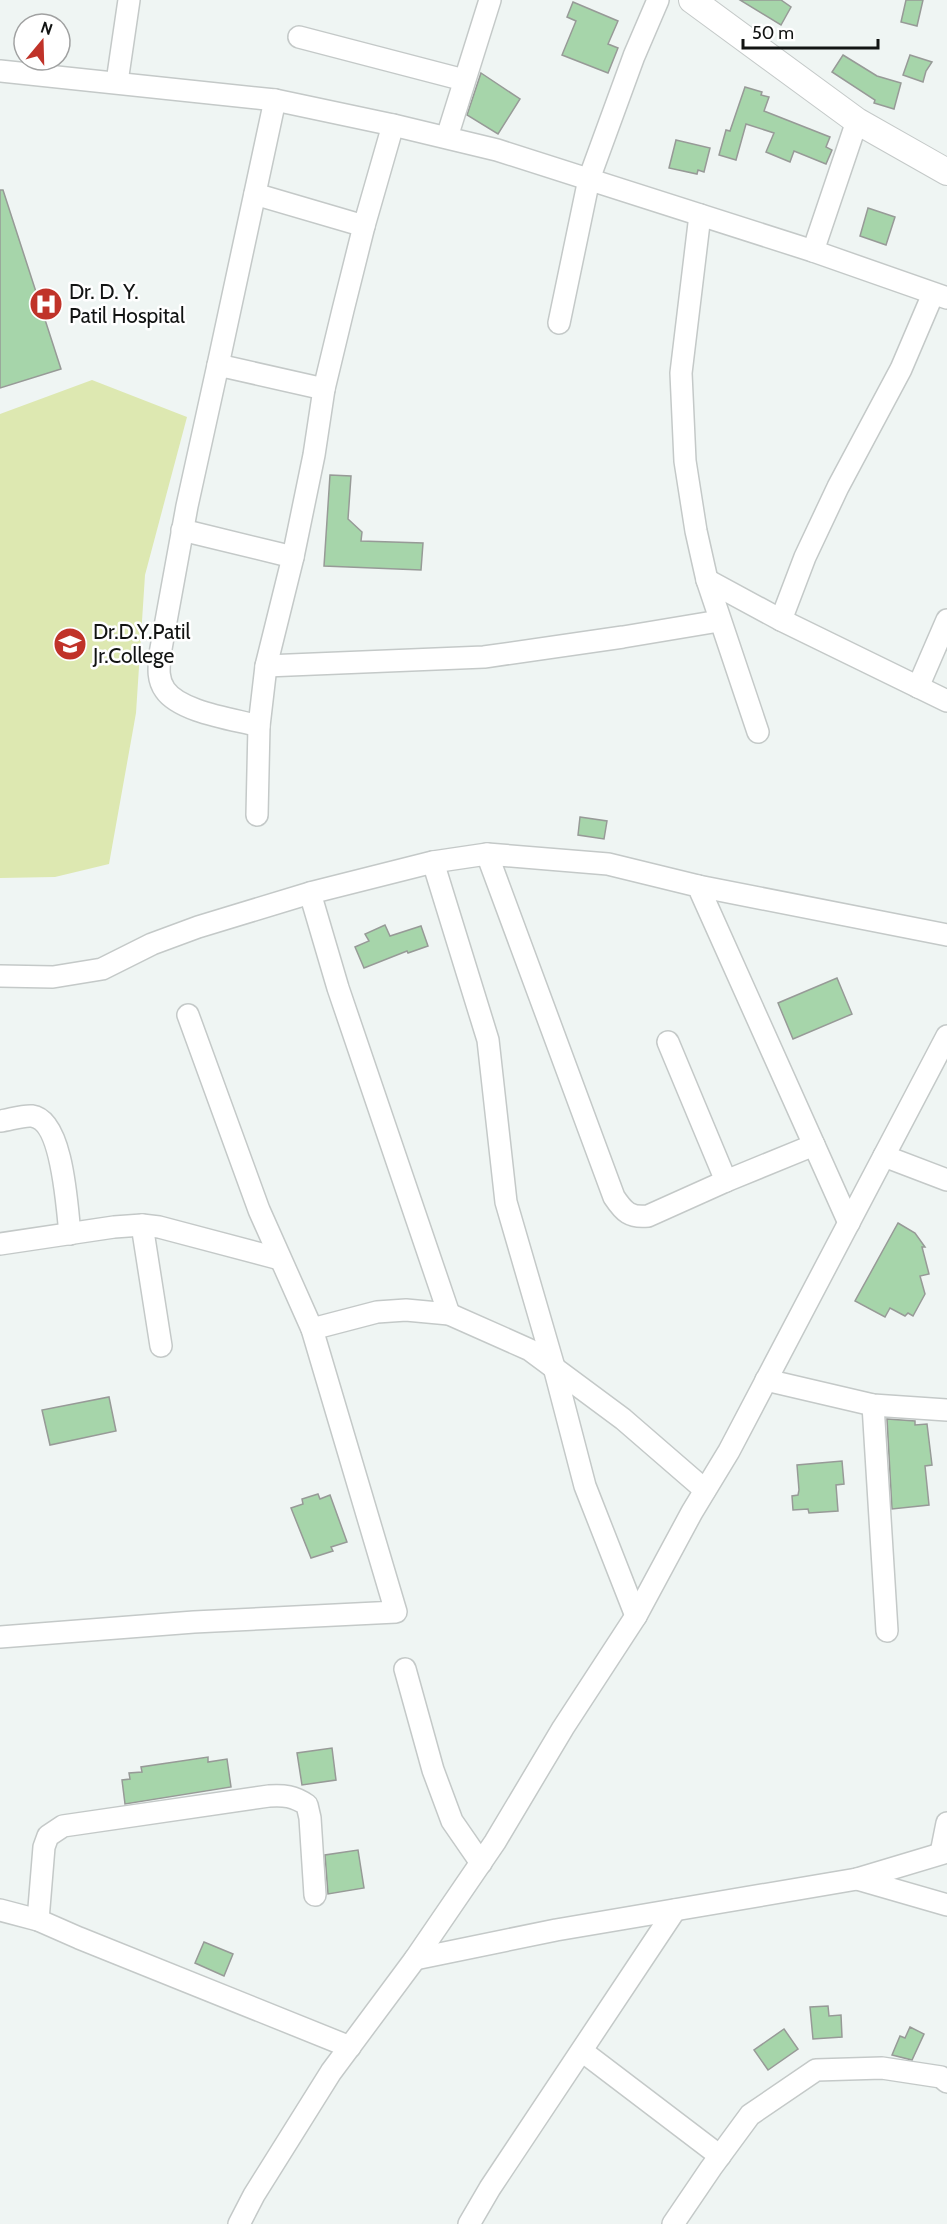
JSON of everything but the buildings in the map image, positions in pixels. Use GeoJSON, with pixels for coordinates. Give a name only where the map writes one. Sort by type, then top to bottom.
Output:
{"type":"FeatureCollection","features":[{"type":"Feature","properties":{"kind":"street"},"geometry":{"type":"LineString","coordinates":[[117,82],[129,0]]}},
{"type":"Feature","properties":{"kind":"street"},"geometry":{"type":"LineString","coordinates":[[447,137],[490,0]]}},
{"type":"Feature","properties":{"kind":"street"},"geometry":{"type":"LineString","coordinates":[[559,323],[590,179],[634,56],[658,0]]}},
{"type":"Feature","properties":{"kind":"street"},"geometry":{"type":"LineString","coordinates":[[692,0],[857,121],[947,172]]}},
{"type":"Feature","properties":{"kind":"street"},"geometry":{"type":"LineString","coordinates":[[299,37],[464,80]]}},
{"type":"Feature","properties":{"kind":"street"},"geometry":{"type":"LineString","coordinates":[[0,71],[275,100],[447,137],[590,179],[813,251],[940,296],[838,487],[805,556],[781,620]]}},
{"type":"Feature","properties":{"kind":"street"},"geometry":{"type":"LineString","coordinates":[[259,726],[177,702],[164,690],[159,675],[160,654],[183,530],[275,100]]}},
{"type":"Feature","properties":{"kind":"street"},"geometry":{"type":"LineString","coordinates":[[813,251],[857,121]]}},
{"type":"Feature","properties":{"kind":"street"},"geometry":{"type":"LineString","coordinates":[[256,815],[259,726],[266,666],[293,557],[314,454],[324,389],[364,226],[393,125]]}},
{"type":"Feature","properties":{"kind":"street"},"geometry":{"type":"LineString","coordinates":[[255,194],[364,226]]}},
{"type":"Feature","properties":{"kind":"street"},"geometry":{"type":"LineString","coordinates":[[700,215],[681,373],[685,461],[696,531],[707,580],[758,732]]}},
{"type":"Feature","properties":{"kind":"street"},"geometry":{"type":"LineString","coordinates":[[218,365],[324,389]]}},
{"type":"Feature","properties":{"kind":"street"},"geometry":{"type":"LineString","coordinates":[[183,530],[293,557]]}},
{"type":"Feature","properties":{"kind":"street"},"geometry":{"type":"LineString","coordinates":[[707,580],[781,620],[947,701]]}},
{"type":"Feature","properties":{"kind":"street"},"geometry":{"type":"LineString","coordinates":[[918,687],[947,620]]}},
{"type":"Feature","properties":{"kind":"street"},"geometry":{"type":"LineString","coordinates":[[266,666],[484,657],[719,621]]}},
{"type":"Feature","properties":{"kind":"street"},"geometry":{"type":"LineString","coordinates":[[487,854],[614,1197],[622,1210],[634,1217],[648,1216],[814,1145]]}},
{"type":"Feature","properties":{"kind":"street"},"geometry":{"type":"LineString","coordinates":[[0,976],[53,977],[102,969],[152,944],[198,927],[310,893],[433,862],[487,854],[608,864],[699,886],[947,935]]}},
{"type":"Feature","properties":{"kind":"street"},"geometry":{"type":"LineString","coordinates":[[433,862],[488,1040],[506,1202],[554,1367],[585,1485],[636,1616]]}},
{"type":"Feature","properties":{"kind":"street"},"geometry":{"type":"LineString","coordinates":[[699,886],[849,1223]]}},
{"type":"Feature","properties":{"kind":"street"},"geometry":{"type":"LineString","coordinates":[[310,893],[338,988],[449,1314]]}},
{"type":"Feature","properties":{"kind":"street"},"geometry":{"type":"LineString","coordinates":[[0,1637],[194,1622],[396,1612],[312,1329],[259,1210],[188,1015]]}},
{"type":"Feature","properties":{"kind":"street"},"geometry":{"type":"LineString","coordinates":[[239,2224],[254,2195],[332,2073],[415,1959],[495,1842],[563,1728],[636,1616],[729,1451],[947,1036]]}},
{"type":"Feature","properties":{"kind":"street"},"geometry":{"type":"LineString","coordinates":[[668,1042],[726,1181]]}},
{"type":"Feature","properties":{"kind":"street"},"geometry":{"type":"LineString","coordinates":[[0,1121],[32,1116],[46,1123],[57,1145],[70,1234]]}},
{"type":"Feature","properties":{"kind":"street"},"geometry":{"type":"LineString","coordinates":[[884,1156],[947,1180]]}},
{"type":"Feature","properties":{"kind":"street"},"geometry":{"type":"LineString","coordinates":[[0,1244],[142,1225],[159,1227],[280,1259]]}},
{"type":"Feature","properties":{"kind":"street"},"geometry":{"type":"LineString","coordinates":[[142,1225],[161,1346]]}},
{"type":"Feature","properties":{"kind":"street"},"geometry":{"type":"LineString","coordinates":[[312,1329],[377,1312],[406,1310],[449,1314],[530,1350],[623,1419],[705,1490]]}},
{"type":"Feature","properties":{"kind":"street"},"geometry":{"type":"LineString","coordinates":[[766,1380],[873,1405],[947,1410]]}},
{"type":"Feature","properties":{"kind":"street"},"geometry":{"type":"LineString","coordinates":[[873,1405],[887,1630]]}},
{"type":"Feature","properties":{"kind":"street"},"geometry":{"type":"LineString","coordinates":[[405,1669],[433,1770],[452,1821],[481,1863]]}},
{"type":"Feature","properties":{"kind":"street"},"geometry":{"type":"LineString","coordinates":[[38,1920],[45,1847],[48,1836],[63,1826],[269,1796],[285,1795],[298,1798],[307,1804],[315,1895]]}},
{"type":"Feature","properties":{"kind":"street"},"geometry":{"type":"LineString","coordinates":[[415,1959],[556,1930],[857,1880],[944,1853],[947,1823]]}},
{"type":"Feature","properties":{"kind":"street"},"geometry":{"type":"LineString","coordinates":[[857,1880],[947,1905]]}},
{"type":"Feature","properties":{"kind":"street"},"geometry":{"type":"LineString","coordinates":[[0,1910],[38,1920],[350,2047]]}},
{"type":"Feature","properties":{"kind":"street"},"geometry":{"type":"LineString","coordinates":[[469,2224],[490,2188],[675,1910]]}},
{"type":"Feature","properties":{"kind":"street"},"geometry":{"type":"LineString","coordinates":[[582,2051],[720,2156]]}},
{"type":"Feature","properties":{"kind":"street"},"geometry":{"type":"LineString","coordinates":[[673,2224],[750,2115],[816,2070],[882,2068],[945,2076]]}},
{"type":"Feature","properties":{"kind":"green space","name":"Dr.D.Y.Patil Jr.College"},"geometry":{"type":"Polygon","coordinates":[[[92,380],[187,417],[145,575],[136,713],[109,864],[55,877],[0,878],[0,414],[92,380]]]}},
{"type":"Feature","properties":{"kind":"place","name":"Dr. D. Y. Patil Hospital"},"geometry":{"type":"Point","coordinates":[46,304]}},
{"type":"Feature","properties":{"kind":"place","name":"Dr.D.Y.Patil Jr.College"},"geometry":{"type":"Point","coordinates":[70,644]}}]}
